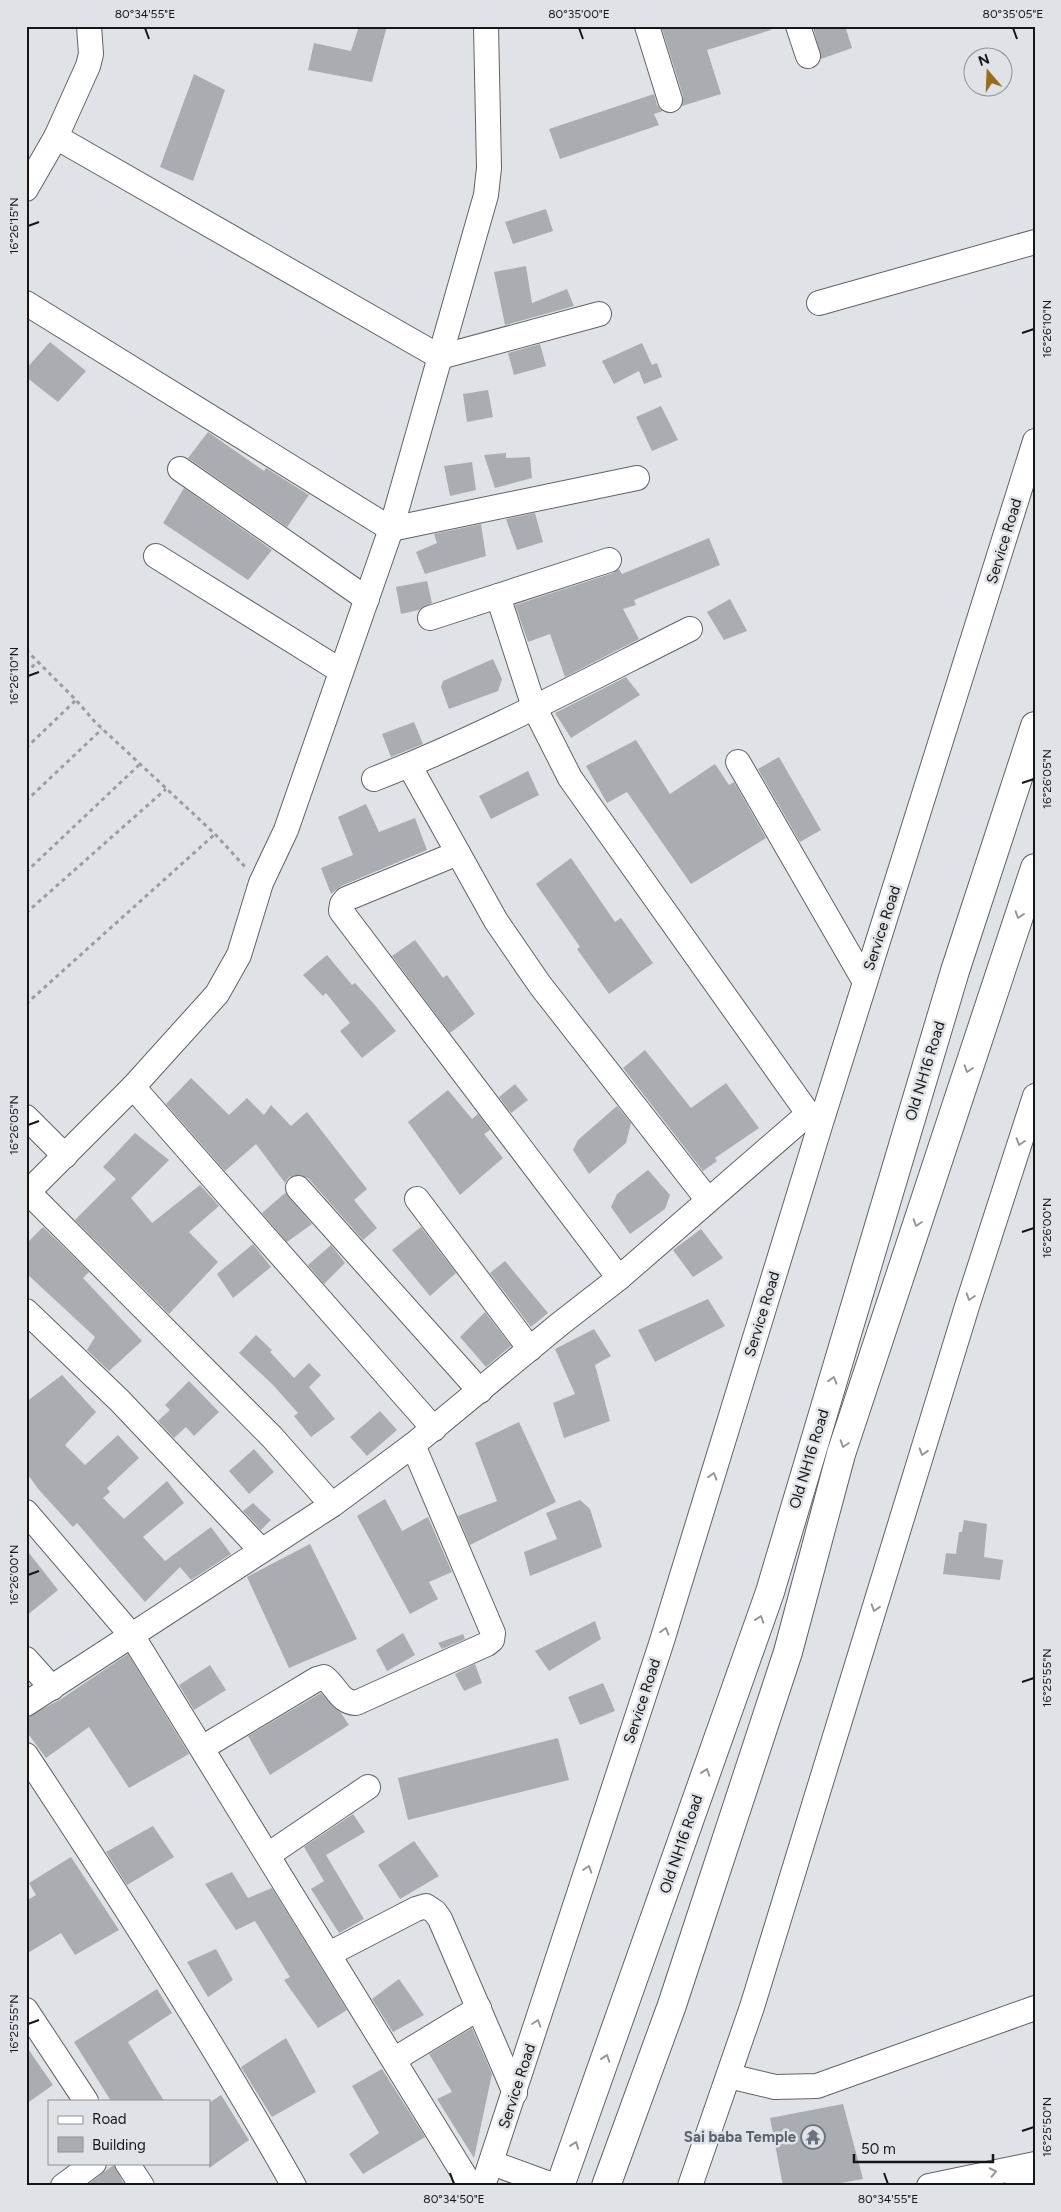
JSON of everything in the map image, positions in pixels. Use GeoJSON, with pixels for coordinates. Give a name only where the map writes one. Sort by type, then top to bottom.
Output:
{"type":"FeatureCollection","features":[{"type":"Feature","properties":{"kind":"main road","name":"Old NH16 Road"},"geometry":{"type":"LineString","coordinates":[[560,2186],[770,1592],[955,971],[1035,726]]}},
{"type":"Feature","properties":{"kind":"main road","name":"Old NH16 Road"},"geometry":{"type":"LineString","coordinates":[[606,2186],[672,2005],[788,1652],[841,1454],[1035,868]]}},
{"type":"Feature","properties":{"kind":"street"},"geometry":{"type":"LineString","coordinates":[[26,189],[56,137],[89,60],[91,54],[89,26]]}},
{"type":"Feature","properties":{"kind":"street"},"geometry":{"type":"LineString","coordinates":[[332,1505],[272,1437],[27,1193],[133,1087],[217,994],[239,955],[261,884],[286,830],[391,529],[486,195],[489,168],[486,26]]}},
{"type":"Feature","properties":{"kind":"street"},"geometry":{"type":"LineString","coordinates":[[647,26],[670,100]]}},
{"type":"Feature","properties":{"kind":"street"},"geometry":{"type":"LineString","coordinates":[[798,26],[808,56]]}},
{"type":"Feature","properties":{"kind":"street"},"geometry":{"type":"LineString","coordinates":[[56,137],[440,357],[599,314]]}},
{"type":"Feature","properties":{"kind":"street"},"geometry":{"type":"LineString","coordinates":[[819,303],[1035,242]]}},
{"type":"Feature","properties":{"kind":"street"},"geometry":{"type":"LineString","coordinates":[[26,303],[391,529],[637,478]]}},
{"type":"Feature","properties":{"kind":"street","name":"Service Road"},"geometry":{"type":"LineString","coordinates":[[483,2186],[661,1644],[813,1121],[865,982],[1035,441]]}},
{"type":"Feature","properties":{"kind":"street"},"geometry":{"type":"LineString","coordinates":[[180,469],[367,599]]}},
{"type":"Feature","properties":{"kind":"street"},"geometry":{"type":"LineString","coordinates":[[156,556],[341,671]]}},
{"type":"Feature","properties":{"kind":"street"},"geometry":{"type":"LineString","coordinates":[[430,618],[609,560]]}},
{"type":"Feature","properties":{"kind":"street"},"geometry":{"type":"LineString","coordinates":[[26,1704],[134,1636],[261,1550],[332,1505],[413,1445],[619,1278],[708,1200],[813,1121],[570,778],[534,707],[498,596]]}},
{"type":"Feature","properties":{"kind":"street"},"geometry":{"type":"LineString","coordinates":[[374,779],[409,765],[534,707],[690,629]]}},
{"type":"Feature","properties":{"kind":"street"},"geometry":{"type":"LineString","coordinates":[[738,762],[865,982]]}},
{"type":"Feature","properties":{"kind":"street"},"geometry":{"type":"LineString","coordinates":[[409,765],[496,921],[540,985],[708,1200]]}},
{"type":"Feature","properties":{"kind":"street"},"geometry":{"type":"LineString","coordinates":[[458,853],[346,899],[340,911],[619,1278]]}},
{"type":"Feature","properties":{"kind":"street"},"geometry":{"type":"LineString","coordinates":[[133,1087],[434,1429]]}},
{"type":"Feature","properties":{"kind":"street"},"geometry":{"type":"LineString","coordinates":[[690,2186],[729,2076],[1035,1096]]}},
{"type":"Feature","properties":{"kind":"street"},"geometry":{"type":"LineString","coordinates":[[26,1117],[65,1156]]}},
{"type":"Feature","properties":{"kind":"street"},"geometry":{"type":"LineString","coordinates":[[298,1188],[480,1391]]}},
{"type":"Feature","properties":{"kind":"street"},"geometry":{"type":"LineString","coordinates":[[417,1199],[530,1349]]}},
{"type":"Feature","properties":{"kind":"street"},"geometry":{"type":"LineString","coordinates":[[26,1311],[120,1401],[261,1550]]}},
{"type":"Feature","properties":{"kind":"street"},"geometry":{"type":"LineString","coordinates":[[202,1748],[317,1679],[324,1677],[331,1682],[342,1698],[347,1702],[356,1703],[487,1644],[492,1640],[493,1633],[413,1445]]}},
{"type":"Feature","properties":{"kind":"street"},"geometry":{"type":"LineString","coordinates":[[26,1512],[134,1636],[471,2186]]}},
{"type":"Feature","properties":{"kind":"street"},"geometry":{"type":"LineString","coordinates":[[26,1659],[52,1688]]}},
{"type":"Feature","properties":{"kind":"street"},"geometry":{"type":"LineString","coordinates":[[26,1755],[242,2097],[294,2186]]}},
{"type":"Feature","properties":{"kind":"street"},"geometry":{"type":"LineString","coordinates":[[268,1855],[368,1787]]}},
{"type":"Feature","properties":{"kind":"street"},"geometry":{"type":"LineString","coordinates":[[330,1954],[416,1909],[426,1906],[435,1912],[440,1919],[515,2093]]}},
{"type":"Feature","properties":{"kind":"street"},"geometry":{"type":"LineString","coordinates":[[395,2060],[478,2008]]}},
{"type":"Feature","properties":{"kind":"street"},"geometry":{"type":"LineString","coordinates":[[729,2076],[775,2087],[817,2086],[1035,2008]]}},
{"type":"Feature","properties":{"kind":"street"},"geometry":{"type":"LineString","coordinates":[[26,2010],[85,2100]]}},
{"type":"Feature","properties":{"kind":"street"},"geometry":{"type":"LineString","coordinates":[[492,2163],[555,2186]]}},
{"type":"Feature","properties":{"kind":"street"},"geometry":{"type":"LineString","coordinates":[[63,2186],[93,2164]]}},
{"type":"Feature","properties":{"kind":"street"},"geometry":{"type":"LineString","coordinates":[[128,2164],[142,2186]]}},
{"type":"Feature","properties":{"kind":"street"},"geometry":{"type":"LineString","coordinates":[[928,2186],[1035,2164]]}},
{"type":"Feature","properties":{"kind":"street"},"geometry":{"type":"LineString","coordinates":[[1017,2186],[1035,2182]]}},
{"type":"Feature","properties":{"kind":"path"},"geometry":{"type":"LineString","coordinates":[[26,650],[102,729],[215,834],[261,884]]}},
{"type":"Feature","properties":{"kind":"path"},"geometry":{"type":"LineString","coordinates":[[26,673],[36,662]]}},
{"type":"Feature","properties":{"kind":"path"},"geometry":{"type":"LineString","coordinates":[[26,748],[76,700]]}},
{"type":"Feature","properties":{"kind":"path"},"geometry":{"type":"LineString","coordinates":[[26,801],[102,729]]}},
{"type":"Feature","properties":{"kind":"path"},"geometry":{"type":"LineString","coordinates":[[26,872],[139,765]]}},
{"type":"Feature","properties":{"kind":"path"},"geometry":{"type":"LineString","coordinates":[[26,913],[166,789]]}},
{"type":"Feature","properties":{"kind":"path"},"geometry":{"type":"LineString","coordinates":[[26,1004],[215,834]]}},
{"type":"Feature","properties":{"kind":"building"},"geometry":{"type":"Polygon","coordinates":[[[359,26],[387,26],[372,82],[308,70],[314,43],[351,51],[359,26]]]}},
{"type":"Feature","properties":{"kind":"building"},"geometry":{"type":"Polygon","coordinates":[[[670,26],[770,26],[771,30],[707,50],[721,94],[682,106],[683,96],[662,29],[670,26]]]}},
{"type":"Feature","properties":{"kind":"building"},"geometry":{"type":"Polygon","coordinates":[[[845,26],[852,48],[821,59],[813,27],[845,26]]]}},
{"type":"Feature","properties":{"kind":"building"},"geometry":{"type":"Polygon","coordinates":[[[194,74],[225,90],[193,181],[160,167],[194,74]]]}},
{"type":"Feature","properties":{"kind":"building"},"geometry":{"type":"Polygon","coordinates":[[[654,94],[657,105],[663,111],[654,114],[659,125],[560,159],[549,129],[654,94]]]}},
{"type":"Feature","properties":{"kind":"building"},"geometry":{"type":"Polygon","coordinates":[[[546,209],[553,231],[513,244],[505,222],[546,209]]]}},
{"type":"Feature","properties":{"kind":"building"},"geometry":{"type":"Polygon","coordinates":[[[526,266],[532,303],[567,289],[574,306],[505,325],[494,272],[526,266]]]}},
{"type":"Feature","properties":{"kind":"building"},"geometry":{"type":"Polygon","coordinates":[[[50,342],[86,371],[58,402],[26,377],[26,369],[50,342]]]}},
{"type":"Feature","properties":{"kind":"building"},"geometry":{"type":"Polygon","coordinates":[[[642,343],[652,365],[657,363],[662,377],[644,384],[639,371],[614,384],[602,361],[642,343]]]}},
{"type":"Feature","properties":{"kind":"building"},"geometry":{"type":"Polygon","coordinates":[[[540,344],[546,366],[514,375],[508,353],[540,344]]]}},
{"type":"Feature","properties":{"kind":"building"},"geometry":{"type":"Polygon","coordinates":[[[488,390],[493,417],[467,422],[463,394],[488,390]]]}},
{"type":"Feature","properties":{"kind":"building"},"geometry":{"type":"Polygon","coordinates":[[[661,406],[678,440],[652,451],[636,417],[661,406]]]}},
{"type":"Feature","properties":{"kind":"building"},"geometry":{"type":"Polygon","coordinates":[[[208,432],[264,471],[266,468],[309,495],[287,527],[188,458],[208,432]]]}},
{"type":"Feature","properties":{"kind":"building"},"geometry":{"type":"Polygon","coordinates":[[[506,453],[506,458],[530,457],[532,478],[495,488],[484,455],[506,453]]]}},
{"type":"Feature","properties":{"kind":"building"},"geometry":{"type":"Polygon","coordinates":[[[472,462],[476,490],[450,496],[444,466],[472,462]]]}},
{"type":"Feature","properties":{"kind":"building"},"geometry":{"type":"Polygon","coordinates":[[[184,488],[272,550],[248,580],[163,523],[184,488]]]}},
{"type":"Feature","properties":{"kind":"building"},"geometry":{"type":"Polygon","coordinates":[[[535,513],[543,542],[517,550],[506,519],[535,513]]]}},
{"type":"Feature","properties":{"kind":"building"},"geometry":{"type":"Polygon","coordinates":[[[481,524],[486,556],[425,574],[416,552],[437,543],[434,534],[481,524]]]}},
{"type":"Feature","properties":{"kind":"building"},"geometry":{"type":"Polygon","coordinates":[[[709,538],[720,565],[634,600],[636,605],[623,609],[639,639],[565,677],[550,634],[528,642],[515,605],[613,573],[619,569],[622,574],[709,538]]]}},
{"type":"Feature","properties":{"kind":"building"},"geometry":{"type":"Polygon","coordinates":[[[427,581],[432,603],[419,610],[401,614],[396,587],[427,581]]]}},
{"type":"Feature","properties":{"kind":"building"},"geometry":{"type":"Polygon","coordinates":[[[730,599],[747,631],[724,640],[707,612],[730,599]]]}},
{"type":"Feature","properties":{"kind":"building"},"geometry":{"type":"Polygon","coordinates":[[[493,659],[502,679],[498,691],[449,709],[441,687],[443,681],[493,659]]]}},
{"type":"Feature","properties":{"kind":"building"},"geometry":{"type":"Polygon","coordinates":[[[626,677],[640,695],[571,738],[555,713],[626,677]]]}},
{"type":"Feature","properties":{"kind":"building"},"geometry":{"type":"Polygon","coordinates":[[[414,722],[423,744],[391,757],[382,734],[414,722]]]}},
{"type":"Feature","properties":{"kind":"building"},"geometry":{"type":"Polygon","coordinates":[[[636,740],[670,794],[715,764],[729,785],[734,782],[766,838],[691,884],[627,792],[607,803],[586,766],[636,740]]]}},
{"type":"Feature","properties":{"kind":"building"},"geometry":{"type":"Polygon","coordinates":[[[779,757],[821,830],[800,842],[758,769],[779,757]]]}},
{"type":"Feature","properties":{"kind":"building"},"geometry":{"type":"Polygon","coordinates":[[[528,771],[539,795],[491,819],[479,796],[528,771]]]}},
{"type":"Feature","properties":{"kind":"building"},"geometry":{"type":"Polygon","coordinates":[[[366,804],[379,832],[415,818],[427,850],[341,886],[331,894],[321,868],[353,855],[338,817],[366,804]]]}},
{"type":"Feature","properties":{"kind":"building"},"geometry":{"type":"Polygon","coordinates":[[[571,858],[615,922],[621,918],[653,963],[609,994],[577,949],[580,947],[536,884],[571,858]]]}},
{"type":"Feature","properties":{"kind":"building"},"geometry":{"type":"Polygon","coordinates":[[[415,940],[443,978],[447,975],[475,1014],[450,1033],[392,956],[415,940]]]}},
{"type":"Feature","properties":{"kind":"building"},"geometry":{"type":"Polygon","coordinates":[[[327,955],[352,985],[355,983],[396,1031],[362,1058],[340,1031],[350,1023],[326,993],[323,996],[303,975],[327,955]]]}},
{"type":"Feature","properties":{"kind":"building"},"geometry":{"type":"Polygon","coordinates":[[[645,1050],[691,1108],[726,1083],[759,1128],[715,1158],[717,1161],[703,1171],[623,1068],[645,1050]]]}},
{"type":"Feature","properties":{"kind":"building"},"geometry":{"type":"Polygon","coordinates":[[[191,1078],[229,1115],[247,1098],[264,1115],[271,1105],[291,1126],[307,1112],[367,1189],[354,1200],[377,1228],[363,1240],[308,1178],[296,1175],[289,1177],[285,1183],[256,1144],[225,1171],[166,1104],[191,1078]]]}},
{"type":"Feature","properties":{"kind":"building"},"geometry":{"type":"Polygon","coordinates":[[[515,1084],[528,1100],[511,1113],[499,1097],[515,1084]]]}},
{"type":"Feature","properties":{"kind":"building"},"geometry":{"type":"Polygon","coordinates":[[[448,1090],[472,1119],[478,1114],[490,1130],[484,1134],[503,1158],[460,1195],[408,1122],[448,1090]]]}},
{"type":"Feature","properties":{"kind":"building"},"geometry":{"type":"Polygon","coordinates":[[[617,1106],[631,1123],[626,1143],[589,1174],[573,1150],[578,1140],[617,1106]]]}},
{"type":"Feature","properties":{"kind":"building"},"geometry":{"type":"Polygon","coordinates":[[[135,1133],[169,1160],[131,1198],[152,1223],[200,1185],[219,1206],[189,1232],[218,1262],[169,1314],[75,1220],[116,1179],[103,1167],[135,1133]]]}},
{"type":"Feature","properties":{"kind":"building"},"geometry":{"type":"Polygon","coordinates":[[[648,1170],[670,1195],[665,1209],[630,1234],[611,1207],[617,1194],[648,1170]]]}},
{"type":"Feature","properties":{"kind":"building"},"geometry":{"type":"Polygon","coordinates":[[[285,1193],[312,1224],[287,1242],[262,1213],[285,1193]]]}},
{"type":"Feature","properties":{"kind":"building"},"geometry":{"type":"Polygon","coordinates":[[[43,1227],[89,1272],[83,1278],[142,1341],[109,1371],[87,1350],[95,1337],[26,1273],[26,1244],[43,1227]]]}},
{"type":"Feature","properties":{"kind":"building"},"geometry":{"type":"Polygon","coordinates":[[[421,1227],[456,1273],[430,1296],[392,1250],[421,1227]]]}},
{"type":"Feature","properties":{"kind":"building"},"geometry":{"type":"Polygon","coordinates":[[[701,1229],[723,1258],[693,1277],[673,1250],[701,1229]]]}},
{"type":"Feature","properties":{"kind":"building"},"geometry":{"type":"Polygon","coordinates":[[[253,1244],[271,1267],[233,1298],[217,1274],[253,1244]]]}},
{"type":"Feature","properties":{"kind":"building"},"geometry":{"type":"Polygon","coordinates":[[[331,1245],[345,1263],[324,1284],[308,1265],[331,1245]]]}},
{"type":"Feature","properties":{"kind":"building"},"geometry":{"type":"Polygon","coordinates":[[[505,1261],[548,1313],[531,1327],[490,1273],[505,1261]]]}},
{"type":"Feature","properties":{"kind":"building"},"geometry":{"type":"Polygon","coordinates":[[[708,1299],[725,1326],[655,1362],[638,1330],[708,1299]]]}},
{"type":"Feature","properties":{"kind":"building"},"geometry":{"type":"Polygon","coordinates":[[[485,1312],[511,1346],[486,1367],[460,1337],[485,1312]]]}},
{"type":"Feature","properties":{"kind":"building"},"geometry":{"type":"Polygon","coordinates":[[[594,1329],[611,1356],[595,1365],[610,1421],[564,1438],[553,1403],[575,1394],[555,1349],[594,1329]]]}},
{"type":"Feature","properties":{"kind":"building"},"geometry":{"type":"Polygon","coordinates":[[[256,1335],[272,1350],[270,1352],[294,1378],[309,1363],[321,1375],[309,1387],[335,1419],[311,1437],[294,1416],[298,1413],[273,1385],[239,1353],[256,1335]]]}},
{"type":"Feature","properties":{"kind":"building"},"geometry":{"type":"Polygon","coordinates":[[[62,1375],[96,1412],[65,1445],[85,1465],[118,1435],[139,1458],[107,1488],[110,1492],[103,1498],[124,1519],[167,1481],[184,1503],[143,1537],[165,1561],[211,1527],[231,1554],[191,1580],[180,1567],[145,1602],[77,1523],[73,1527],[39,1490],[26,1472],[26,1402],[62,1375]]]}},
{"type":"Feature","properties":{"kind":"building"},"geometry":{"type":"Polygon","coordinates":[[[189,1381],[219,1412],[194,1436],[186,1427],[174,1438],[158,1421],[170,1410],[165,1405],[189,1381]]]}},
{"type":"Feature","properties":{"kind":"building"},"geometry":{"type":"Polygon","coordinates":[[[380,1411],[397,1430],[367,1456],[350,1437],[380,1411]]]}},
{"type":"Feature","properties":{"kind":"building"},"geometry":{"type":"Polygon","coordinates":[[[519,1422],[556,1502],[470,1545],[458,1516],[497,1501],[475,1443],[519,1422]]]}},
{"type":"Feature","properties":{"kind":"building"},"geometry":{"type":"Polygon","coordinates":[[[254,1449],[274,1472],[249,1494],[229,1471],[254,1449]]]}},
{"type":"Feature","properties":{"kind":"building"},"geometry":{"type":"Polygon","coordinates":[[[385,1499],[402,1531],[428,1517],[452,1572],[429,1582],[438,1599],[410,1614],[357,1516],[385,1499]]]}},
{"type":"Feature","properties":{"kind":"building"},"geometry":{"type":"Polygon","coordinates":[[[580,1500],[590,1509],[602,1547],[530,1576],[524,1552],[557,1539],[546,1513],[580,1500]]]}},
{"type":"Feature","properties":{"kind":"building"},"geometry":{"type":"Polygon","coordinates":[[[253,1503],[271,1520],[261,1530],[243,1511],[253,1503]]]}},
{"type":"Feature","properties":{"kind":"building"},"geometry":{"type":"Polygon","coordinates":[[[964,1520],[987,1524],[984,1557],[1003,1560],[1000,1580],[943,1574],[946,1553],[956,1554],[959,1532],[962,1532],[964,1520]]]}},
{"type":"Feature","properties":{"kind":"building"},"geometry":{"type":"Polygon","coordinates":[[[310,1544],[357,1639],[289,1668],[247,1577],[310,1544]]]}},
{"type":"Feature","properties":{"kind":"building"},"geometry":{"type":"Polygon","coordinates":[[[26,1549],[58,1590],[26,1616],[26,1549]]]}},
{"type":"Feature","properties":{"kind":"building"},"geometry":{"type":"Polygon","coordinates":[[[595,1621],[601,1639],[549,1671],[535,1651],[595,1621]]]}},
{"type":"Feature","properties":{"kind":"building"},"geometry":{"type":"Polygon","coordinates":[[[403,1633],[415,1655],[387,1671],[376,1650],[403,1633]]]}},
{"type":"Feature","properties":{"kind":"building"},"geometry":{"type":"Polygon","coordinates":[[[463,1634],[465,1639],[442,1649],[438,1643],[463,1634]]]}},
{"type":"Feature","properties":{"kind":"building"},"geometry":{"type":"Polygon","coordinates":[[[128,1654],[189,1754],[129,1788],[89,1727],[46,1758],[26,1731],[26,1718],[61,1699],[128,1654]]]}},
{"type":"Feature","properties":{"kind":"building"},"geometry":{"type":"Polygon","coordinates":[[[475,1664],[482,1683],[464,1691],[455,1674],[475,1664]]]}},
{"type":"Feature","properties":{"kind":"building"},"geometry":{"type":"Polygon","coordinates":[[[210,1665],[226,1690],[194,1710],[179,1685],[210,1665]]]}},
{"type":"Feature","properties":{"kind":"building"},"geometry":{"type":"Polygon","coordinates":[[[603,1683],[615,1711],[580,1725],[568,1697],[603,1683]]]}},
{"type":"Feature","properties":{"kind":"building"},"geometry":{"type":"Polygon","coordinates":[[[321,1693],[341,1713],[349,1725],[270,1775],[248,1736],[321,1693]]]}},
{"type":"Feature","properties":{"kind":"building"},"geometry":{"type":"Polygon","coordinates":[[[558,1738],[569,1780],[408,1820],[398,1778],[558,1738]]]}},
{"type":"Feature","properties":{"kind":"building"},"geometry":{"type":"Polygon","coordinates":[[[353,1814],[365,1832],[326,1855],[364,1919],[339,1933],[311,1889],[324,1881],[304,1847],[353,1814]]]}},
{"type":"Feature","properties":{"kind":"building"},"geometry":{"type":"Polygon","coordinates":[[[153,1826],[174,1857],[127,1885],[106,1852],[153,1826]]]}},
{"type":"Feature","properties":{"kind":"building"},"geometry":{"type":"Polygon","coordinates":[[[414,1841],[439,1876],[400,1899],[378,1865],[414,1841]]]}},
{"type":"Feature","properties":{"kind":"building"},"geometry":{"type":"Polygon","coordinates":[[[71,1857],[119,1930],[75,1955],[61,1933],[26,1954],[26,1901],[36,1895],[29,1883],[71,1857]]]}},
{"type":"Feature","properties":{"kind":"building"},"geometry":{"type":"Polygon","coordinates":[[[232,1872],[248,1898],[272,1888],[347,2010],[318,2028],[284,1980],[290,1977],[255,1921],[236,1930],[205,1884],[232,1872]]]}},
{"type":"Feature","properties":{"kind":"building"},"geometry":{"type":"Polygon","coordinates":[[[216,1949],[233,1980],[208,1997],[187,1962],[216,1949]]]}},
{"type":"Feature","properties":{"kind":"building"},"geometry":{"type":"Polygon","coordinates":[[[399,1979],[424,2015],[393,2032],[372,1999],[399,1979]]]}},
{"type":"Feature","properties":{"kind":"building"},"geometry":{"type":"Polygon","coordinates":[[[157,1989],[172,2013],[128,2042],[163,2100],[110,2100],[74,2042],[157,1989]]]}},
{"type":"Feature","properties":{"kind":"building"},"geometry":{"type":"Polygon","coordinates":[[[472,2028],[492,2074],[474,2158],[437,2099],[452,2092],[429,2054],[472,2028]]]}},
{"type":"Feature","properties":{"kind":"building"},"geometry":{"type":"Polygon","coordinates":[[[286,2038],[316,2092],[272,2117],[241,2067],[286,2038]]]}},
{"type":"Feature","properties":{"kind":"building"},"geometry":{"type":"Polygon","coordinates":[[[26,2046],[53,2085],[26,2104],[26,2046]]]}},
{"type":"Feature","properties":{"kind":"building"},"geometry":{"type":"Polygon","coordinates":[[[382,2069],[425,2137],[363,2174],[349,2154],[379,2133],[352,2086],[382,2069]]]}},
{"type":"Feature","properties":{"kind":"building"},"geometry":{"type":"Polygon","coordinates":[[[221,2095],[249,2140],[209,2168],[210,2164],[210,2102],[221,2095]]]}},
{"type":"Feature","properties":{"kind":"building","name":"Sai baba Temple"},"geometry":{"type":"Polygon","coordinates":[[[843,2104],[863,2179],[825,2186],[783,2186],[770,2118],[843,2104]]]}},
{"type":"Feature","properties":{"kind":"building"},"geometry":{"type":"Polygon","coordinates":[[[114,2165],[125,2186],[86,2186],[104,2172],[114,2165]]]}},
{"type":"Feature","properties":{"kind":"place","name":"Sai baba Temple"},"geometry":{"type":"Point","coordinates":[813,2137]}}]}
